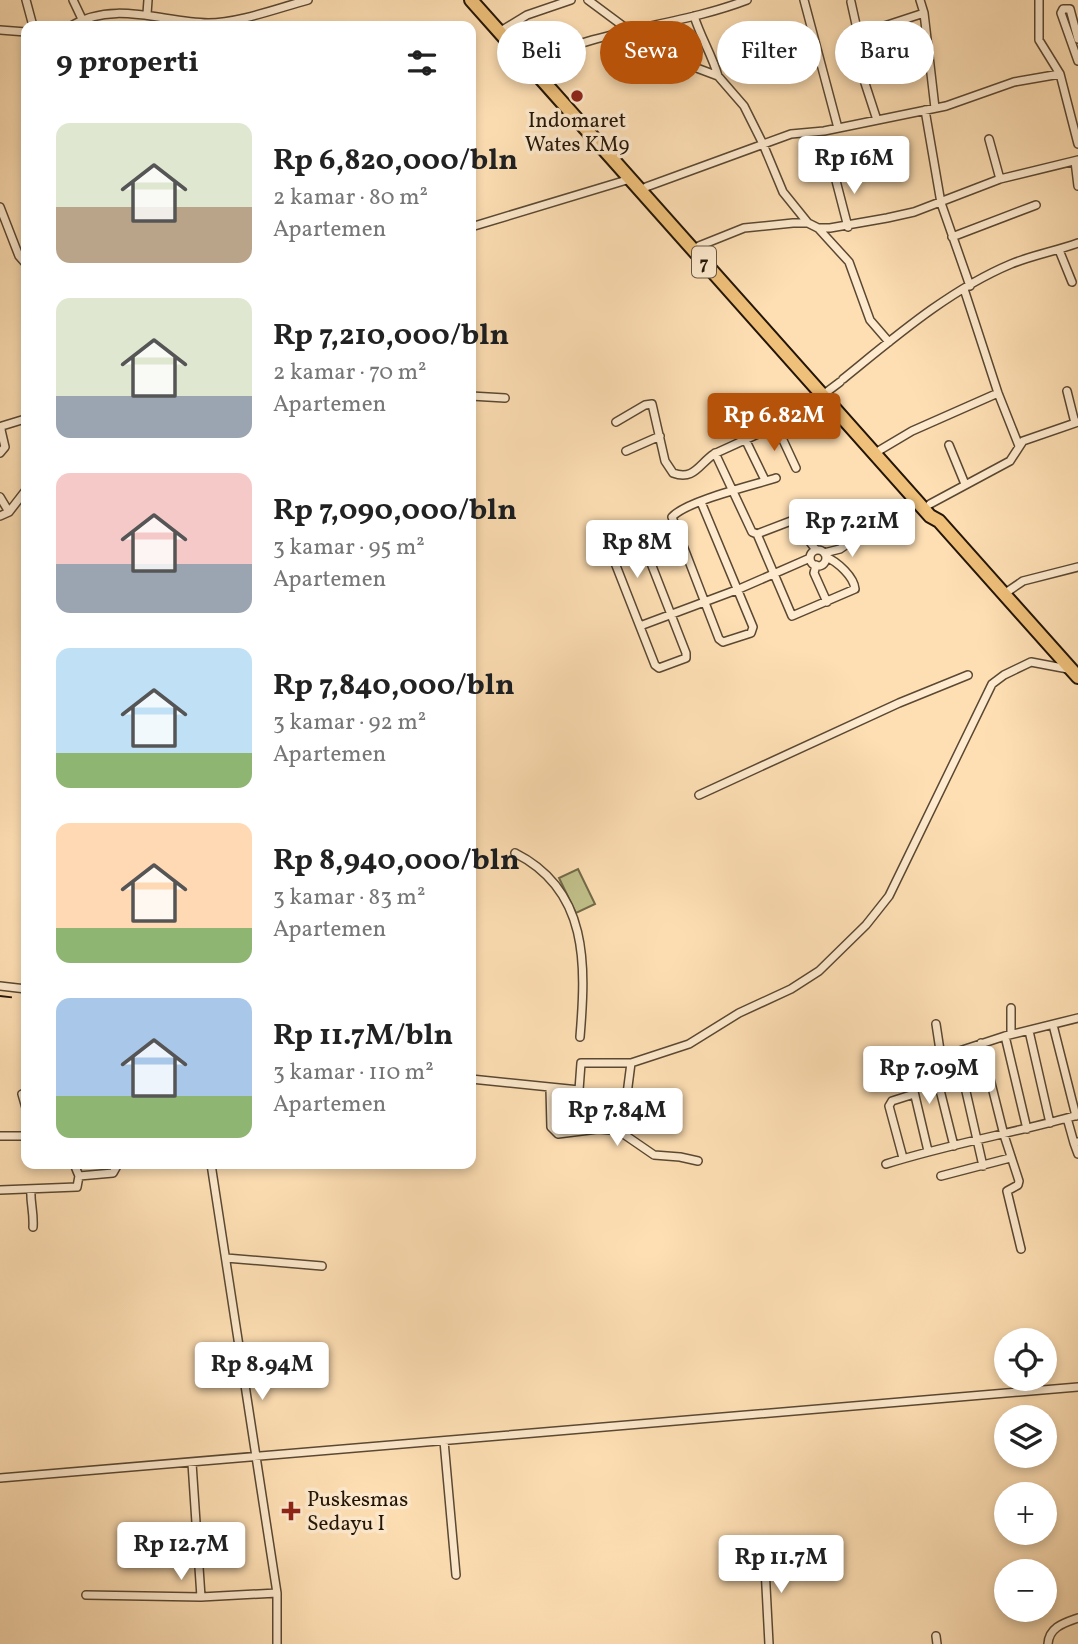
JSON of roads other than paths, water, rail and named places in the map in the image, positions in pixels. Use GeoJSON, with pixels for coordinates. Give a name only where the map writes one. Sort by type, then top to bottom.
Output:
{"type":"FeatureCollection","features":[{"type":"Feature","properties":{"kind":"highway","name":"7"},"geometry":{"type":"LineString","coordinates":[[471,0],[497,25]]}},
{"type":"Feature","properties":{"kind":"highway"},"geometry":{"type":"LineString","coordinates":[[480,0],[497,23]]}},
{"type":"Feature","properties":{"kind":"highway","name":"7"},"geometry":{"type":"LineString","coordinates":[[548,84],[630,179],[828,396],[930,516],[939,521],[1075,673]]}},
{"type":"Feature","properties":{"kind":"highway"},"geometry":{"type":"LineString","coordinates":[[555,84],[828,396],[930,504],[939,521]]}},
{"type":"Feature","properties":{"kind":"street"},"geometry":{"type":"LineString","coordinates":[[26,0],[32,21]]}},
{"type":"Feature","properties":{"kind":"street"},"geometry":{"type":"LineString","coordinates":[[74,0],[82,19]]}},
{"type":"Feature","properties":{"kind":"street"},"geometry":{"type":"LineString","coordinates":[[147,14],[148,0]]}},
{"type":"Feature","properties":{"kind":"street"},"geometry":{"type":"LineString","coordinates":[[222,21],[308,0]]}},
{"type":"Feature","properties":{"kind":"street"},"geometry":{"type":"LineString","coordinates":[[517,21],[571,0]]}},
{"type":"Feature","properties":{"kind":"street"},"geometry":{"type":"LineString","coordinates":[[588,0],[617,21]]}},
{"type":"Feature","properties":{"kind":"street"},"geometry":{"type":"LineString","coordinates":[[671,21],[694,16],[723,4],[747,0]]}},
{"type":"Feature","properties":{"kind":"street"},"geometry":{"type":"LineString","coordinates":[[804,0],[838,128]]}},
{"type":"Feature","properties":{"kind":"street"},"geometry":{"type":"LineString","coordinates":[[920,0],[924,13],[935,108]]}},
{"type":"Feature","properties":{"kind":"street"},"geometry":{"type":"LineString","coordinates":[[1039,0],[1039,40],[1060,74],[1078,144]]}},
{"type":"Feature","properties":{"kind":"street"},"geometry":{"type":"LineString","coordinates":[[851,2],[858,29],[863,33],[924,13]]}},
{"type":"Feature","properties":{"kind":"street"},"geometry":{"type":"LineString","coordinates":[[1078,39],[1069,4],[1060,12],[1078,61]]}},
{"type":"Feature","properties":{"kind":"street"},"geometry":{"type":"LineString","coordinates":[[79,21],[86,16],[111,13],[147,14],[194,21]]}},
{"type":"Feature","properties":{"kind":"street"},"geometry":{"type":"LineString","coordinates":[[694,16],[702,41],[710,51],[717,70]]}},
{"type":"Feature","properties":{"kind":"street"},"geometry":{"type":"LineString","coordinates":[[0,30],[21,32]]}},
{"type":"Feature","properties":{"kind":"street"},"geometry":{"type":"LineString","coordinates":[[646,187],[790,134],[838,128],[935,108],[1014,82],[1060,74]]}},
{"type":"Feature","properties":{"kind":"street"},"geometry":{"type":"LineString","coordinates":[[726,84],[744,106],[783,192],[808,223],[818,228],[849,262],[870,320],[889,342]]}},
{"type":"Feature","properties":{"kind":"street"},"geometry":{"type":"LineString","coordinates":[[865,84],[877,120]]}},
{"type":"Feature","properties":{"kind":"street"},"geometry":{"type":"LineString","coordinates":[[925,110],[941,202],[998,393],[1019,446]]}},
{"type":"Feature","properties":{"kind":"street"},"geometry":{"type":"LineString","coordinates":[[989,139],[1000,179]]}},
{"type":"Feature","properties":{"kind":"street"},"geometry":{"type":"LineString","coordinates":[[818,228],[848,227],[915,212],[1000,179],[1076,160],[1078,186]]}},
{"type":"Feature","properties":{"kind":"street"},"geometry":{"type":"LineString","coordinates":[[834,173],[848,227]]}},
{"type":"Feature","properties":{"kind":"street"},"geometry":{"type":"LineString","coordinates":[[476,225],[630,179]]}},
{"type":"Feature","properties":{"kind":"street"},"geometry":{"type":"LineString","coordinates":[[952,237],[1036,205]]}},
{"type":"Feature","properties":{"kind":"street"},"geometry":{"type":"LineString","coordinates":[[0,210],[21,258]]}},
{"type":"Feature","properties":{"kind":"street"},"geometry":{"type":"LineString","coordinates":[[699,246],[744,228],[808,223]]}},
{"type":"Feature","properties":{"kind":"street"},"geometry":{"type":"LineString","coordinates":[[616,422],[645,405],[652,404],[667,464],[678,475],[693,474],[715,453],[776,425],[828,396],[842,380],[917,320],[967,288],[1014,263],[1078,243]]}},
{"type":"Feature","properties":{"kind":"street"},"geometry":{"type":"LineString","coordinates":[[1059,250],[1072,282]]}},
{"type":"Feature","properties":{"kind":"street"},"geometry":{"type":"LineString","coordinates":[[930,504],[1010,461],[1019,446],[1029,438],[1077,422],[1067,391]]}},
{"type":"Feature","properties":{"kind":"street"},"geometry":{"type":"LineString","coordinates":[[880,450],[912,431],[998,393]]}},
{"type":"Feature","properties":{"kind":"street"},"geometry":{"type":"LineString","coordinates":[[476,396],[505,398]]}},
{"type":"Feature","properties":{"kind":"street"},"geometry":{"type":"LineString","coordinates":[[0,453],[5,447],[0,430],[4,425],[21,420]]}},
{"type":"Feature","properties":{"kind":"street"},"geometry":{"type":"LineString","coordinates":[[776,425],[796,468]]}},
{"type":"Feature","properties":{"kind":"street"},"geometry":{"type":"LineString","coordinates":[[626,452],[660,436]]}},
{"type":"Feature","properties":{"kind":"street"},"geometry":{"type":"LineString","coordinates":[[745,439],[764,478]]}},
{"type":"Feature","properties":{"kind":"street"},"geometry":{"type":"LineString","coordinates":[[949,445],[965,484]]}},
{"type":"Feature","properties":{"kind":"street"},"geometry":{"type":"LineString","coordinates":[[715,453],[752,533],[757,534],[794,522],[816,550],[835,562],[853,581],[853,591],[792,616],[757,534]]}},
{"type":"Feature","properties":{"kind":"street"},"geometry":{"type":"LineString","coordinates":[[701,502],[753,627],[751,633],[721,642],[672,520],[676,513],[701,502],[776,478]]}},
{"type":"Feature","properties":{"kind":"street"},"geometry":{"type":"LineString","coordinates":[[0,516],[9,512],[21,496]]}},
{"type":"Feature","properties":{"kind":"street"},"geometry":{"type":"LineString","coordinates":[[0,498],[9,512]]}},
{"type":"Feature","properties":{"kind":"street"},"geometry":{"type":"LineString","coordinates":[[825,555],[840,549],[914,498]]}},
{"type":"Feature","properties":{"kind":"street"},"geometry":{"type":"LineString","coordinates":[[631,526],[636,528],[672,614],[687,653],[686,658],[657,668],[640,626],[606,542],[607,535],[631,526]]}},
{"type":"Feature","properties":{"kind":"street"},"geometry":{"type":"LineString","coordinates":[[640,626],[774,575],[810,558],[816,550]]}},
{"type":"Feature","properties":{"kind":"street"},"geometry":{"type":"LineString","coordinates":[[816,565],[823,564],[825,555]]}},
{"type":"Feature","properties":{"kind":"street"},"geometry":{"type":"LineString","coordinates":[[810,558],[816,565]]}},
{"type":"Feature","properties":{"kind":"street"},"geometry":{"type":"LineString","coordinates":[[816,565],[814,573],[827,602]]}},
{"type":"Feature","properties":{"kind":"street"},"geometry":{"type":"LineString","coordinates":[[1004,594],[1023,581],[1078,567]]}},
{"type":"Feature","properties":{"kind":"street"},"geometry":{"type":"LineString","coordinates":[[476,1080],[579,1090],[581,1063],[631,1063],[689,1044],[739,1013],[782,995],[811,977],[866,925],[888,897],[992,684],[1004,675],[1031,663],[1075,673]]}},
{"type":"Feature","properties":{"kind":"street"},"geometry":{"type":"LineString","coordinates":[[699,795],[899,703],[968,675]]}},
{"type":"Feature","properties":{"kind":"street"},"geometry":{"type":"LineString","coordinates":[[515,853],[533,862],[549,877],[564,898],[577,924],[583,1001],[580,1037]]}},
{"type":"Feature","properties":{"kind":"street"},"geometry":{"type":"LineString","coordinates":[[0,986],[21,988]]}},
{"type":"Feature","properties":{"kind":"street"},"geometry":{"type":"LineString","coordinates":[[1011,1008],[1008,1035],[1027,1129]]}},
{"type":"Feature","properties":{"kind":"street"},"geometry":{"type":"LineString","coordinates":[[928,1151],[908,1064],[941,1057],[1008,1035],[1078,1019]]}},
{"type":"Feature","properties":{"kind":"street"},"geometry":{"type":"LineString","coordinates":[[936,1024],[941,1057]]}},
{"type":"Feature","properties":{"kind":"street"},"geometry":{"type":"LineString","coordinates":[[1053,1025],[1074,1117],[1078,1154]]}},
{"type":"Feature","properties":{"kind":"street"},"geometry":{"type":"LineString","coordinates":[[1029,1031],[1050,1123]]}},
{"type":"Feature","properties":{"kind":"street"},"geometry":{"type":"LineString","coordinates":[[981,1043],[1010,1158],[1019,1183],[1007,1191],[1021,1249]]}},
{"type":"Feature","properties":{"kind":"street"},"geometry":{"type":"LineString","coordinates":[[957,1052],[983,1166]]}},
{"type":"Feature","properties":{"kind":"street"},"geometry":{"type":"LineString","coordinates":[[932,1058],[954,1146]]}},
{"type":"Feature","properties":{"kind":"street"},"geometry":{"type":"LineString","coordinates":[[622,1133],[631,1063]]}},
{"type":"Feature","properties":{"kind":"street"},"geometry":{"type":"LineString","coordinates":[[550,1087],[551,1127],[558,1134],[598,1129],[622,1133],[654,1155],[698,1161]]}},
{"type":"Feature","properties":{"kind":"street"},"geometry":{"type":"LineString","coordinates":[[903,1158],[889,1106],[892,1101],[914,1094]]}},
{"type":"Feature","properties":{"kind":"street"},"geometry":{"type":"LineString","coordinates":[[886,1164],[928,1151],[1074,1117]]}},
{"type":"Feature","properties":{"kind":"street"},"geometry":{"type":"LineString","coordinates":[[0,1136],[21,1136]]}},
{"type":"Feature","properties":{"kind":"street"},"geometry":{"type":"LineString","coordinates":[[942,1176],[1010,1158]]}},
{"type":"Feature","properties":{"kind":"street"},"geometry":{"type":"LineString","coordinates":[[0,1190],[78,1187],[79,1176],[76,1169]]}},
{"type":"Feature","properties":{"kind":"street"},"geometry":{"type":"LineString","coordinates":[[79,1176],[113,1173],[115,1169]]}},
{"type":"Feature","properties":{"kind":"street"},"geometry":{"type":"LineString","coordinates":[[212,1169],[277,1593],[277,1644]]}},
{"type":"Feature","properties":{"kind":"street"},"geometry":{"type":"LineString","coordinates":[[31,1190],[33,1227]]}},
{"type":"Feature","properties":{"kind":"street"},"geometry":{"type":"LineString","coordinates":[[226,1258],[322,1266]]}},
{"type":"Feature","properties":{"kind":"street"},"geometry":{"type":"LineString","coordinates":[[0,1478],[1078,1387]]}},
{"type":"Feature","properties":{"kind":"street"},"geometry":{"type":"LineString","coordinates":[[444,1441],[456,1575]]}},
{"type":"Feature","properties":{"kind":"street"},"geometry":{"type":"LineString","coordinates":[[192,1463],[201,1597]]}},
{"type":"Feature","properties":{"kind":"street"},"geometry":{"type":"LineString","coordinates":[[764,1548],[769,1644]]}},
{"type":"Feature","properties":{"kind":"street"},"geometry":{"type":"LineString","coordinates":[[86,1595],[201,1597],[277,1593]]}},
{"type":"Feature","properties":{"kind":"street"},"geometry":{"type":"LineString","coordinates":[[1048,1644],[1050,1634],[1057,1627],[1078,1618]]}},
{"type":"Feature","properties":{"kind":"railway"},"geometry":{"type":"LineString","coordinates":[[0,996],[21,998]]}},
{"type":"Feature","properties":{"kind":"place","name":"Indomaret Wates KM9"},"geometry":{"type":"Point","coordinates":[577,96]}},
{"type":"Feature","properties":{"kind":"place","name":"Puskesmas Sedayu I"},"geometry":{"type":"Point","coordinates":[291,1511]}}]}
